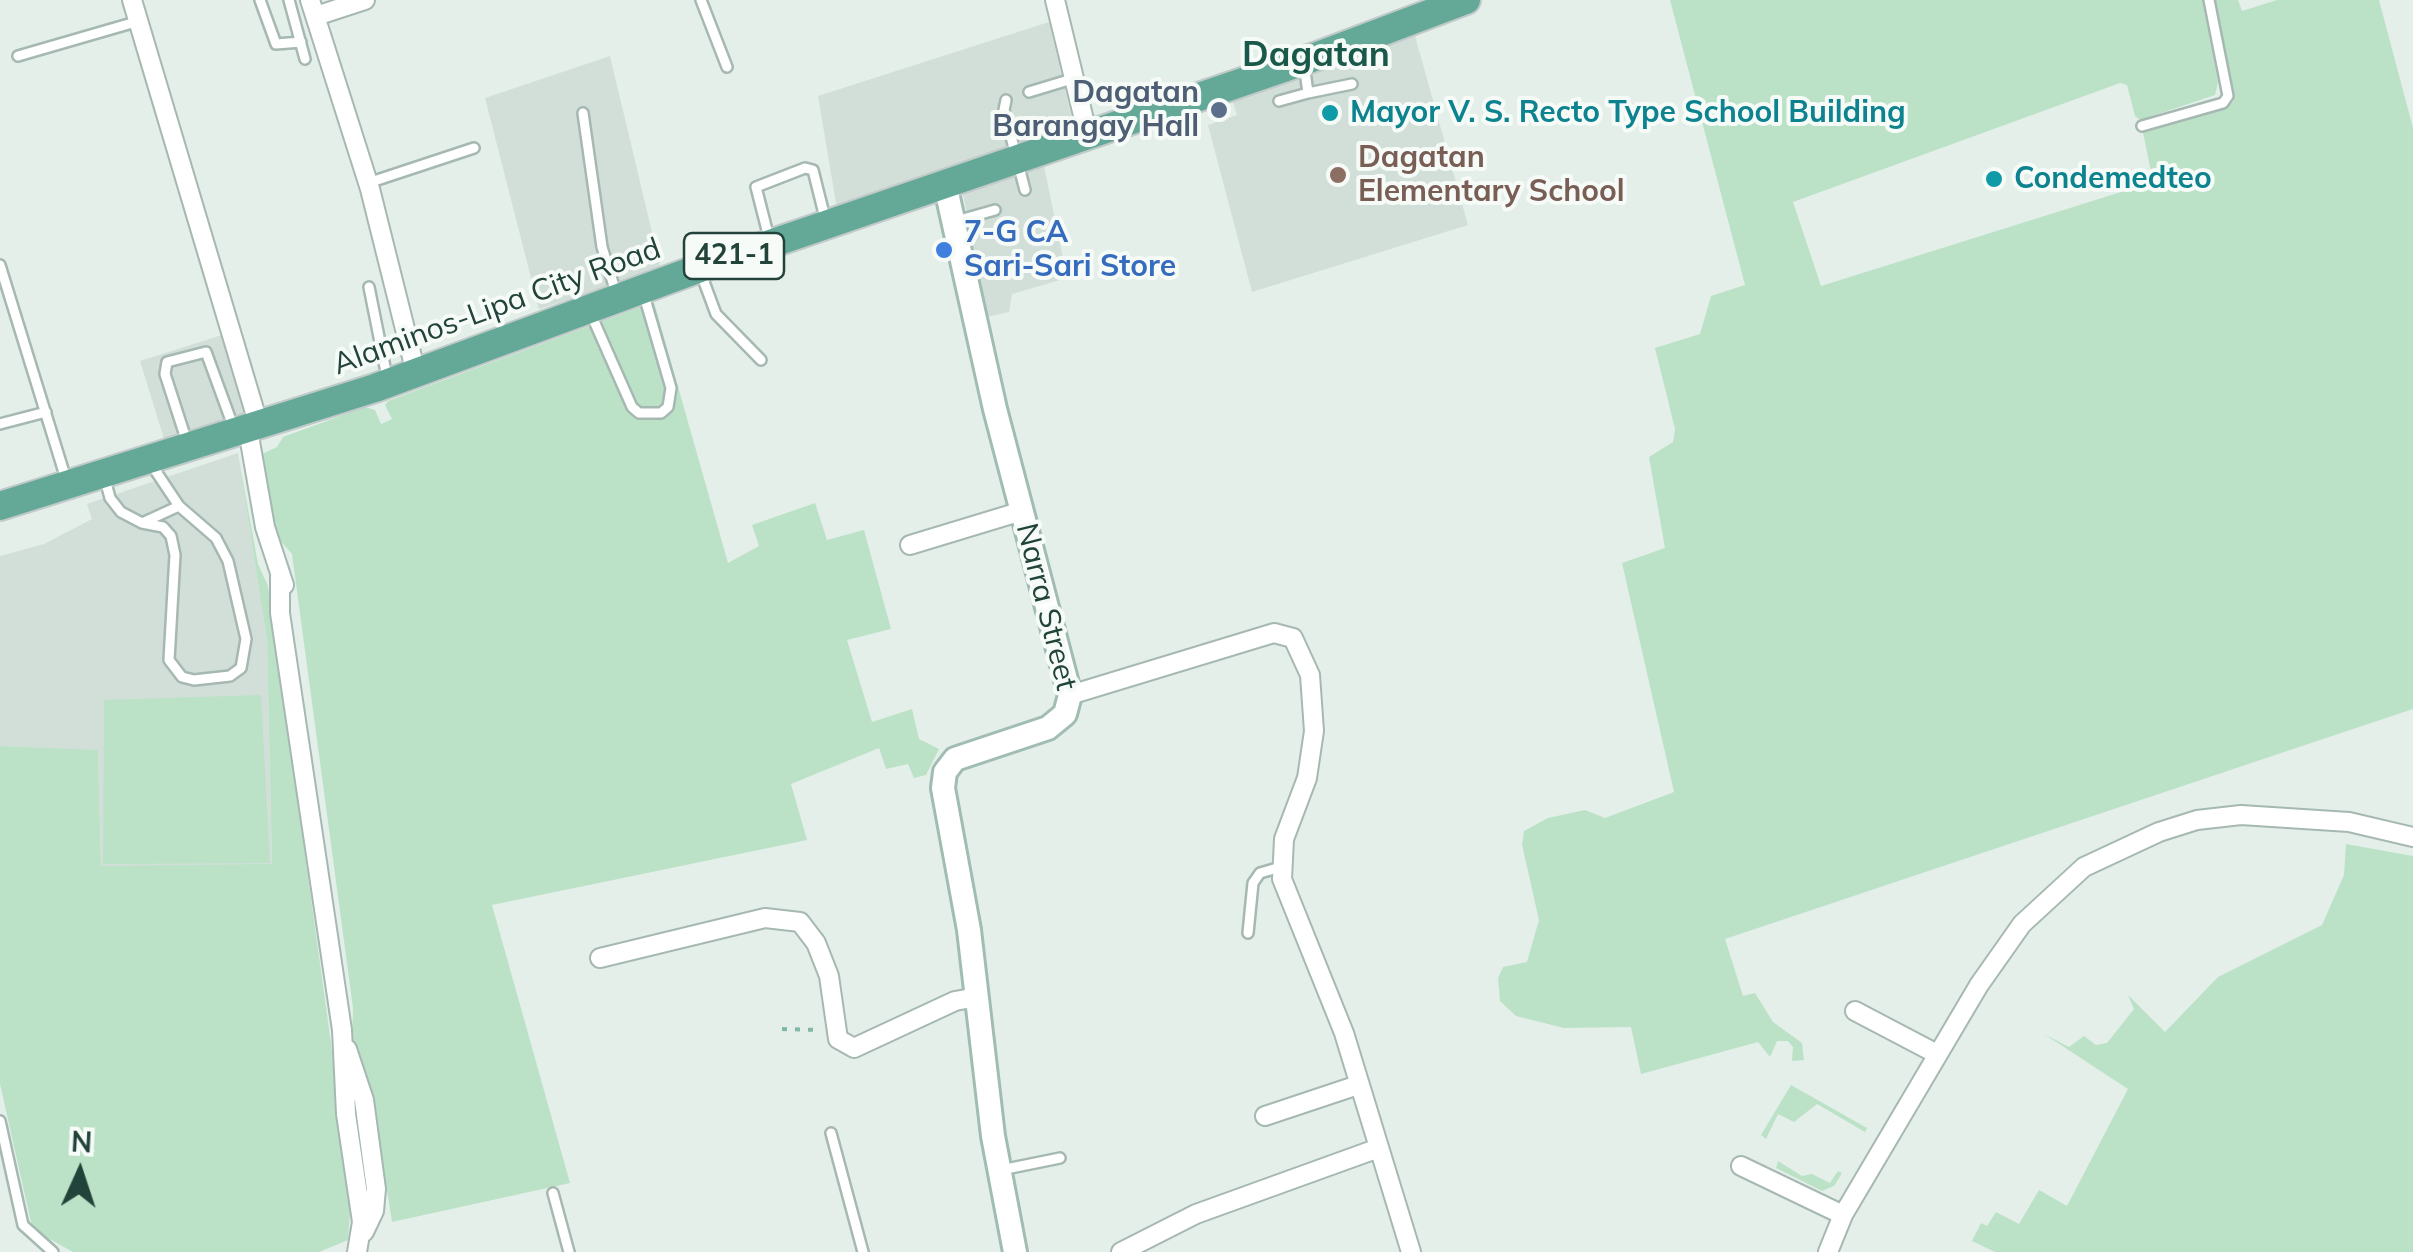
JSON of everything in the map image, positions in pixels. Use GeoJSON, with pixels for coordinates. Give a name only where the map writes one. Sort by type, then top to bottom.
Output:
{"type":"FeatureCollection","features":[{"type":"Feature","properties":{"kind":"main road","name":"Alaminos-Lipa City Road"},"geometry":{"type":"LineString","coordinates":[[0,506],[189,450],[389,383],[700,268],[1087,132],[1304,61],[1466,0]]}},
{"type":"Feature","properties":{"kind":"street"},"geometry":{"type":"LineString","coordinates":[[132,0],[248,430],[265,527],[280,576],[280,612],[342,1030],[344,1098],[360,1206],[359,1246]]}},
{"type":"Feature","properties":{"kind":"street"},"geometry":{"type":"LineString","coordinates":[[366,0],[313,8],[368,183],[416,373]]}},
{"type":"Feature","properties":{"kind":"street"},"geometry":{"type":"LineString","coordinates":[[1055,0],[1087,132]]}},
{"type":"Feature","properties":{"kind":"street","name":"Narra Street"},"geometry":{"type":"LineString","coordinates":[[946,184],[1022,510],[1070,695],[1065,714],[1048,728],[966,752],[945,772],[944,803],[977,997],[998,1170],[1015,1252]]}},
{"type":"Feature","properties":{"kind":"street"},"geometry":{"type":"LineString","coordinates":[[910,546],[1022,510]]}},
{"type":"Feature","properties":{"kind":"street"},"geometry":{"type":"LineString","coordinates":[[1070,695],[1274,632],[1293,638],[1310,675],[1314,731],[1307,778],[1284,839],[1281,867],[1286,894],[1344,1033],[1376,1148],[1411,1252]]}},
{"type":"Feature","properties":{"kind":"street"},"geometry":{"type":"LineString","coordinates":[[1828,1252],[1843,1215],[1935,1052],[2022,924],[2053,892],[2112,850],[2197,820],[2241,816],[2349,822],[2413,837]]}},
{"type":"Feature","properties":{"kind":"street"},"geometry":{"type":"LineString","coordinates":[[600,958],[764,918],[800,922],[816,943],[829,976],[836,1030],[842,1044],[862,1046],[955,1001],[977,997]]}},
{"type":"Feature","properties":{"kind":"street"},"geometry":{"type":"LineString","coordinates":[[1856,1011],[1935,1052]]}},
{"type":"Feature","properties":{"kind":"street"},"geometry":{"type":"LineString","coordinates":[[1265,1116],[1358,1086]]}},
{"type":"Feature","properties":{"kind":"street"},"geometry":{"type":"LineString","coordinates":[[1122,1252],[1196,1214],[1376,1148]]}},
{"type":"Feature","properties":{"kind":"street"},"geometry":{"type":"LineString","coordinates":[[1741,1166],[1843,1215]]}},
{"type":"Feature","properties":{"kind":"lane"},"geometry":{"type":"LineString","coordinates":[[260,0],[276,44],[301,42]]}},
{"type":"Feature","properties":{"kind":"lane"},"geometry":{"type":"LineString","coordinates":[[288,0],[305,59]]}},
{"type":"Feature","properties":{"kind":"lane"},"geometry":{"type":"LineString","coordinates":[[701,0],[726,67]]}},
{"type":"Feature","properties":{"kind":"lane"},"geometry":{"type":"LineString","coordinates":[[2142,126],[2223,103],[2228,96],[2209,0]]}},
{"type":"Feature","properties":{"kind":"lane"},"geometry":{"type":"LineString","coordinates":[[18,56],[139,20]]}},
{"type":"Feature","properties":{"kind":"lane"},"geometry":{"type":"LineString","coordinates":[[1304,61],[1308,93]]}},
{"type":"Feature","properties":{"kind":"lane"},"geometry":{"type":"LineString","coordinates":[[1029,92],[1072,79]]}},
{"type":"Feature","properties":{"kind":"lane"},"geometry":{"type":"LineString","coordinates":[[1279,101],[1352,84]]}},
{"type":"Feature","properties":{"kind":"lane"},"geometry":{"type":"LineString","coordinates":[[1006,100],[1004,110],[1025,190]]}},
{"type":"Feature","properties":{"kind":"lane"},"geometry":{"type":"LineString","coordinates":[[583,114],[602,247],[630,294],[671,388],[671,398],[661,413],[652,415],[632,408],[588,309]]}},
{"type":"Feature","properties":{"kind":"lane"},"geometry":{"type":"LineString","coordinates":[[368,183],[474,148]]}},
{"type":"Feature","properties":{"kind":"lane"},"geometry":{"type":"LineString","coordinates":[[771,244],[754,192],[761,182],[811,168],[826,224]]}},
{"type":"Feature","properties":{"kind":"lane"},"geometry":{"type":"LineString","coordinates":[[954,222],[996,210]]}},
{"type":"Feature","properties":{"kind":"lane"},"geometry":{"type":"LineString","coordinates":[[0,265],[68,486]]}},
{"type":"Feature","properties":{"kind":"lane"},"geometry":{"type":"LineString","coordinates":[[700,268],[716,314],[761,360]]}},
{"type":"Feature","properties":{"kind":"lane"},"geometry":{"type":"LineString","coordinates":[[369,287],[389,383]]}},
{"type":"Feature","properties":{"kind":"lane"},"geometry":{"type":"LineString","coordinates":[[189,450],[165,374],[166,362],[206,352],[248,430]]}},
{"type":"Feature","properties":{"kind":"lane"},"geometry":{"type":"LineString","coordinates":[[0,424],[46,412]]}},
{"type":"Feature","properties":{"kind":"lane"},"geometry":{"type":"LineString","coordinates":[[104,476],[110,498],[121,512],[163,528],[171,536],[175,555],[170,660],[182,677],[194,680],[230,676],[241,668],[245,654],[236,584],[216,538],[179,506],[150,462]]}},
{"type":"Feature","properties":{"kind":"lane"},"geometry":{"type":"LineString","coordinates":[[142,522],[179,506]]}},
{"type":"Feature","properties":{"kind":"lane"},"geometry":{"type":"LineString","coordinates":[[1248,933],[1253,883],[1260,872],[1281,867]]}},
{"type":"Feature","properties":{"kind":"lane"},"geometry":{"type":"LineString","coordinates":[[0,1120],[23,1225],[53,1252]]}},
{"type":"Feature","properties":{"kind":"lane"},"geometry":{"type":"LineString","coordinates":[[831,1133],[863,1252]]}},
{"type":"Feature","properties":{"kind":"lane"},"geometry":{"type":"LineString","coordinates":[[998,1170],[1060,1158]]}},
{"type":"Feature","properties":{"kind":"lane"},"geometry":{"type":"LineString","coordinates":[[553,1194],[569,1252]]}},
{"type":"Feature","properties":{"kind":"path"},"geometry":{"type":"LineString","coordinates":[[782,1029],[836,1030]]}},
{"type":"Feature","properties":{"kind":"shaded area"},"geometry":{"type":"Polygon","coordinates":[[[1049,22],[1071,115],[1067,127],[837,209],[818,96],[1049,22]]]}},
{"type":"Feature","properties":{"kind":"shaded area","name":"Dagatan Elementary School"},"geometry":{"type":"Polygon","coordinates":[[[1413,29],[1468,225],[1252,292],[1208,125],[1237,115],[1231,97],[1413,29]]]}},
{"type":"Feature","properties":{"kind":"shaded area"},"geometry":{"type":"Polygon","coordinates":[[[610,56],[661,270],[539,309],[485,98],[610,56]]]}},
{"type":"Feature","properties":{"kind":"shaded area"},"geometry":{"type":"Polygon","coordinates":[[[1043,161],[1067,278],[1012,294],[1009,312],[987,317],[963,194],[1043,161]]]}},
{"type":"Feature","properties":{"kind":"shaded area"},"geometry":{"type":"Polygon","coordinates":[[[225,334],[248,415],[165,442],[140,361],[225,334]]]}},
{"type":"Feature","properties":{"kind":"shaded area"},"geometry":{"type":"Polygon","coordinates":[[[238,453],[267,641],[272,865],[101,867],[98,751],[0,746],[0,556],[44,544],[92,519],[87,504],[238,453]]]}},
{"type":"Feature","properties":{"kind":"green space"},"geometry":{"type":"Polygon","coordinates":[[[1670,0],[2202,0],[2218,82],[2215,95],[2140,120],[2135,116],[2127,85],[2120,83],[1793,202],[1821,286],[2153,182],[2143,132],[2234,101],[2215,0],[2238,0],[2242,11],[2277,0],[2379,0],[2413,128],[2413,709],[1725,939],[1743,996],[1755,993],[1773,1022],[1802,1043],[1804,1060],[1792,1061],[1793,1047],[1788,1041],[1777,1041],[1770,1057],[1758,1042],[1641,1074],[1631,1027],[1564,1028],[1516,1016],[1500,1001],[1498,978],[1503,967],[1527,962],[1539,920],[1522,845],[1524,831],[1548,818],[1585,810],[1605,818],[1674,792],[1622,563],[1665,548],[1649,457],[1673,442],[1675,429],[1655,348],[1700,334],[1711,296],[1745,285],[1670,0]]]}},
{"type":"Feature","properties":{"kind":"green space"},"geometry":{"type":"Polygon","coordinates":[[[654,302],[728,563],[759,546],[752,525],[815,503],[827,540],[864,530],[891,629],[847,640],[872,722],[912,709],[919,739],[939,749],[926,775],[914,778],[908,764],[886,769],[879,748],[791,784],[807,840],[492,905],[570,1183],[392,1222],[371,1088],[352,1039],[353,1008],[292,554],[278,538],[273,522],[262,454],[277,447],[283,437],[365,407],[375,410],[381,424],[392,419],[385,405],[388,401],[654,302]]]}},
{"type":"Feature","properties":{"kind":"green space"},"geometry":{"type":"Polygon","coordinates":[[[238,454],[258,564],[268,586],[331,1043],[350,1213],[348,1240],[319,1252],[73,1252],[44,1236],[31,1222],[0,1084],[0,746],[98,750],[101,866],[272,864],[267,641],[238,454]]]}},
{"type":"Feature","properties":{"kind":"green space"},"geometry":{"type":"Polygon","coordinates":[[[261,695],[270,863],[103,864],[104,700],[261,695]]]}},
{"type":"Feature","properties":{"kind":"green space"},"geometry":{"type":"Polygon","coordinates":[[[2346,844],[2413,856],[2413,1252],[1995,1252],[1972,1241],[1981,1223],[1987,1226],[1996,1212],[2019,1224],[2039,1190],[2067,1206],[2128,1089],[2044,1034],[2069,1047],[2084,1036],[2096,1045],[2107,1043],[2134,1009],[2128,995],[2165,1032],[2218,977],[2322,925],[2344,875],[2346,844]]]}},
{"type":"Feature","properties":{"kind":"green space"},"geometry":{"type":"Polygon","coordinates":[[[1791,1085],[1867,1128],[1865,1132],[1817,1104],[1794,1122],[1778,1114],[1766,1139],[1761,1135],[1791,1085]]]}},
{"type":"Feature","properties":{"kind":"green space"},"geometry":{"type":"Polygon","coordinates":[[[1778,1161],[1802,1176],[1812,1174],[1830,1183],[1838,1171],[1842,1173],[1834,1186],[1822,1191],[1776,1168],[1778,1161]]]}},
{"type":"Feature","properties":{"kind":"place","name":"Dagatan Barangay Hall"},"geometry":{"type":"Point","coordinates":[1219,110]}},
{"type":"Feature","properties":{"kind":"place","name":"Mayor V. S. Recto Type School Building"},"geometry":{"type":"Point","coordinates":[1330,113]}},
{"type":"Feature","properties":{"kind":"place","name":"Dagatan Elementary School"},"geometry":{"type":"Point","coordinates":[1338,175]}},
{"type":"Feature","properties":{"kind":"place","name":"Condemedteo"},"geometry":{"type":"Point","coordinates":[1994,179]}},
{"type":"Feature","properties":{"kind":"place","name":"7-G CA Sari-Sari Store"},"geometry":{"type":"Point","coordinates":[944,250]}},
{"type":"Feature","properties":{"kind":"district","name":"Dagatan"},"geometry":{"type":"Point","coordinates":[1316,55]}}]}
